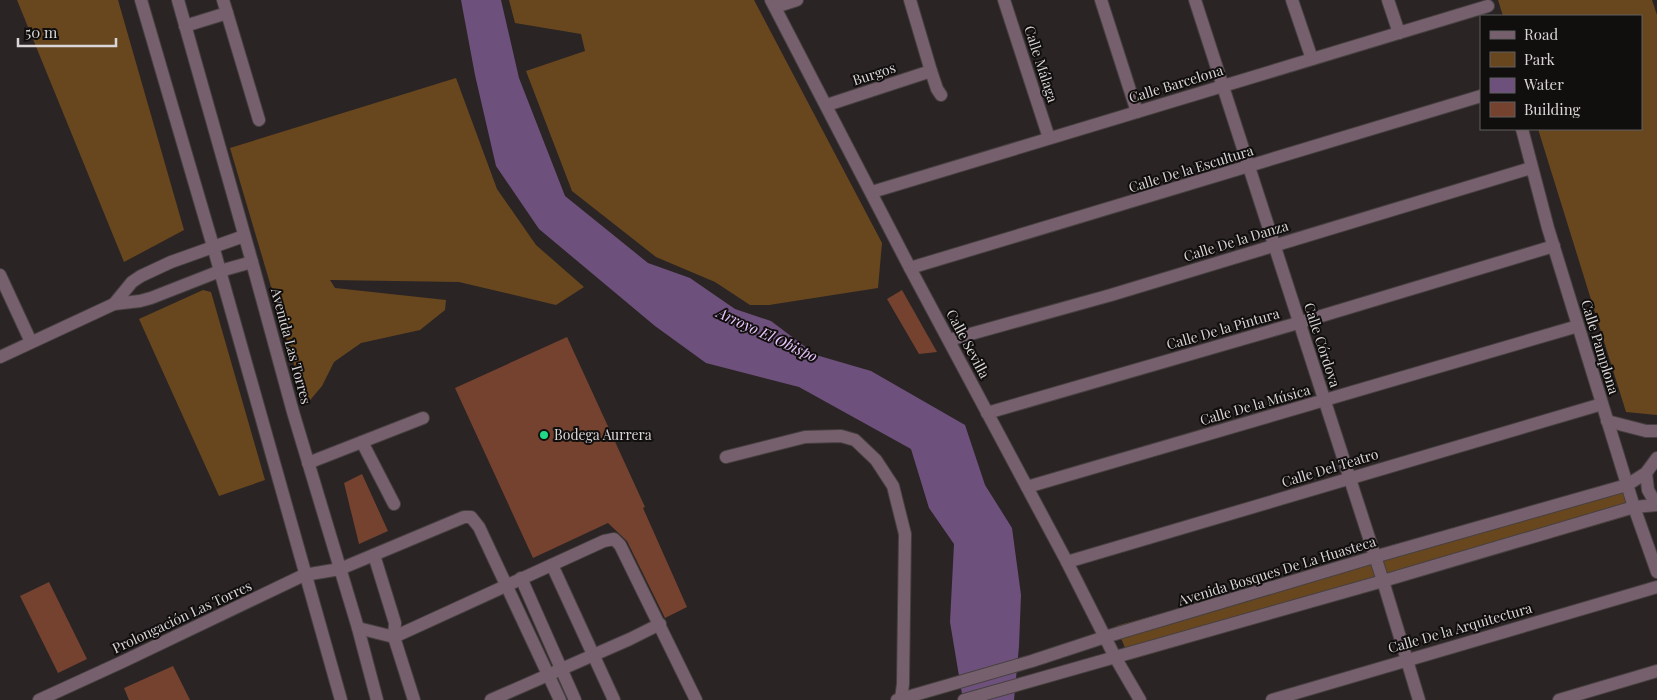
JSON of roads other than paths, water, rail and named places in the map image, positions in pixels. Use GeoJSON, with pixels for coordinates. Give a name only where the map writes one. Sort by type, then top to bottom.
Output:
{"type":"FeatureCollection","features":[{"type":"Feature","properties":{"kind":"street"},"geometry":{"type":"LineString","coordinates":[[141,0],[213,246],[304,576],[341,700]]}},
{"type":"Feature","properties":{"kind":"street","name":"Avenida Las Torres"},"geometry":{"type":"LineString","coordinates":[[178,0],[308,463],[358,628],[377,700]]}},
{"type":"Feature","properties":{"kind":"street"},"geometry":{"type":"LineString","coordinates":[[223,0],[259,120]]}},
{"type":"Feature","properties":{"kind":"street"},"geometry":{"type":"LineString","coordinates":[[773,3],[797,0]]}},
{"type":"Feature","properties":{"kind":"street"},"geometry":{"type":"LineString","coordinates":[[910,0],[939,92]]}},
{"type":"Feature","properties":{"kind":"street","name":"Calle Málaga"},"geometry":{"type":"LineString","coordinates":[[1004,0],[1050,138]]}},
{"type":"Feature","properties":{"kind":"street"},"geometry":{"type":"LineString","coordinates":[[1101,0],[1137,112]]}},
{"type":"Feature","properties":{"kind":"street","name":"Calle Córdova"},"geometry":{"type":"LineString","coordinates":[[1195,0],[1275,244],[1323,401],[1383,581],[1419,700]]}},
{"type":"Feature","properties":{"kind":"street"},"geometry":{"type":"LineString","coordinates":[[1292,0],[1312,59]]}},
{"type":"Feature","properties":{"kind":"street"},"geometry":{"type":"LineString","coordinates":[[1388,0],[1399,33]]}},
{"type":"Feature","properties":{"kind":"street","name":"Calle Sevilla"},"geometry":{"type":"LineString","coordinates":[[773,3],[910,268],[1067,562],[1115,657],[1140,700]]}},
{"type":"Feature","properties":{"kind":"street","name":"Calle Barcelona"},"geometry":{"type":"LineString","coordinates":[[872,192],[1489,7]]}},
{"type":"Feature","properties":{"kind":"street"},"geometry":{"type":"LineString","coordinates":[[185,26],[227,13]]}},
{"type":"Feature","properties":{"kind":"street","name":"Burgos"},"geometry":{"type":"LineString","coordinates":[[826,105],[931,71]]}},
{"type":"Feature","properties":{"kind":"street","name":"Calle De la Escultura"},"geometry":{"type":"LineString","coordinates":[[910,268],[1480,96]]}},
{"type":"Feature","properties":{"kind":"street","name":"Calle Pamplona"},"geometry":{"type":"LineString","coordinates":[[1522,130],[1531,168],[1607,421],[1634,507],[1657,571]]}},
{"type":"Feature","properties":{"kind":"street","name":"Calle De la Danza"},"geometry":{"type":"LineString","coordinates":[[949,340],[1111,295],[1531,168]]}},
{"type":"Feature","properties":{"kind":"street"},"geometry":{"type":"LineString","coordinates":[[114,304],[132,282],[141,276],[171,262],[244,236]]}},
{"type":"Feature","properties":{"kind":"street","name":"Calle De la Pintura"},"geometry":{"type":"LineString","coordinates":[[987,413],[1298,323],[1554,246]]}},
{"type":"Feature","properties":{"kind":"street"},"geometry":{"type":"LineString","coordinates":[[0,357],[114,304],[140,302],[252,262]]}},
{"type":"Feature","properties":{"kind":"street"},"geometry":{"type":"LineString","coordinates":[[0,275],[4,295],[31,342]]}},
{"type":"Feature","properties":{"kind":"street","name":"Calle De la Música"},"geometry":{"type":"LineString","coordinates":[[1027,487],[1578,326]]}},
{"type":"Feature","properties":{"kind":"street","name":"Calle Del Teatro"},"geometry":{"type":"LineString","coordinates":[[1067,562],[1602,404]]}},
{"type":"Feature","properties":{"kind":"street"},"geometry":{"type":"LineString","coordinates":[[308,463],[423,418]]}},
{"type":"Feature","properties":{"kind":"street"},"geometry":{"type":"LineString","coordinates":[[1607,421],[1646,431],[1657,431]]}},
{"type":"Feature","properties":{"kind":"street"},"geometry":{"type":"LineString","coordinates":[[726,457],[805,437],[841,436],[855,440],[876,460],[893,486],[906,534],[903,698]]}},
{"type":"Feature","properties":{"kind":"street"},"geometry":{"type":"LineString","coordinates":[[362,442],[394,504]]}},
{"type":"Feature","properties":{"kind":"street","name":"Avenida Bosques De La Huasteca"},"geometry":{"type":"LineString","coordinates":[[903,698],[1032,661],[1105,637],[1374,557],[1627,485],[1646,473],[1657,458]]}},
{"type":"Feature","properties":{"kind":"street"},"geometry":{"type":"LineString","coordinates":[[964,700],[1383,581],[1634,507],[1657,504],[1648,490],[1646,473]]}},
{"type":"Feature","properties":{"kind":"street","name":"Prolongación Las Torres"},"geometry":{"type":"LineString","coordinates":[[39,700],[304,576],[340,569],[457,518],[471,517],[480,528],[506,585]]}},
{"type":"Feature","properties":{"kind":"street"},"geometry":{"type":"LineString","coordinates":[[358,628],[394,637],[611,539],[617,541],[660,624],[696,700]]}},
{"type":"Feature","properties":{"kind":"street"},"geometry":{"type":"LineString","coordinates":[[374,555],[395,623],[394,637],[414,700]]}},
{"type":"Feature","properties":{"kind":"street"},"geometry":{"type":"LineString","coordinates":[[552,565],[614,700]]}},
{"type":"Feature","properties":{"kind":"street"},"geometry":{"type":"LineString","coordinates":[[522,578],[575,700]]}},
{"type":"Feature","properties":{"kind":"street"},"geometry":{"type":"LineString","coordinates":[[506,585],[560,700]]}},
{"type":"Feature","properties":{"kind":"street","name":"Calle De la Arquitectura"},"geometry":{"type":"LineString","coordinates":[[1272,700],[1657,587]]}},
{"type":"Feature","properties":{"kind":"street"},"geometry":{"type":"LineString","coordinates":[[491,700],[593,656],[660,624]]}},
{"type":"Feature","properties":{"kind":"street"},"geometry":{"type":"LineString","coordinates":[[1559,700],[1657,671]]}},
{"type":"Feature","properties":{"kind":"water","name":"Arroyo El Obispo"},"geometry":{"type":"Polygon","coordinates":[[[461,0],[501,0],[519,78],[565,196],[648,263],[690,278],[735,309],[771,321],[816,355],[871,371],[965,425],[985,485],[1012,528],[1021,595],[1014,700],[963,700],[950,622],[954,544],[929,508],[911,449],[799,387],[706,363],[655,326],[539,229],[496,166],[475,75],[461,0]]]}},
{"type":"Feature","properties":{"kind":"place","name":"Bodega Aurrera"},"geometry":{"type":"Point","coordinates":[544,435]}}]}
